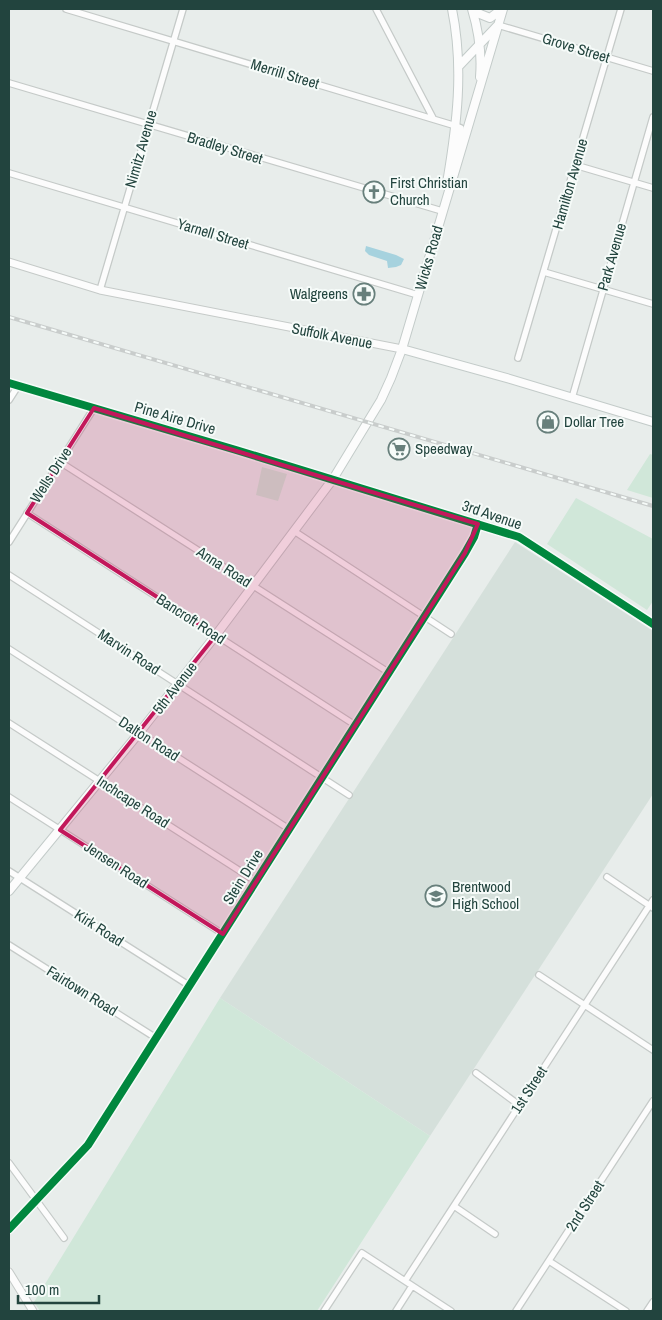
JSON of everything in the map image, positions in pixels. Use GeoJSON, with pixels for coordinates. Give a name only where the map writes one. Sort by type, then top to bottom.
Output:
{"type":"FeatureCollection","features":[{"type":"Feature","properties":{"kind":"main road"},"geometry":{"type":"LineString","coordinates":[[442,212],[456,126],[459,66],[452,9]]}},
{"type":"Feature","properties":{"kind":"main road"},"geometry":{"type":"LineString","coordinates":[[473,9],[490,18],[503,9]]}},
{"type":"Feature","properties":{"kind":"main road"},"geometry":{"type":"LineString","coordinates":[[473,9],[480,42],[481,59],[477,101]]}},
{"type":"Feature","properties":{"kind":"main road","name":"Wicks Road"},"geometry":{"type":"LineString","coordinates":[[334,479],[381,400],[402,349],[503,9]]}},
{"type":"Feature","properties":{"kind":"main road","name":"Wicks Road"},"geometry":{"type":"LineString","coordinates":[[459,66],[498,25]]}},
{"type":"Feature","properties":{"kind":"main road","name":"Suffolk Avenue"},"geometry":{"type":"LineString","coordinates":[[402,349],[653,422]]}},
{"type":"Feature","properties":{"kind":"main road","name":"5th Avenue"},"geometry":{"type":"LineString","coordinates":[[9,891],[140,733],[334,479]]}},
{"type":"Feature","properties":{"kind":"street","name":"Merrill Street"},"geometry":{"type":"LineString","coordinates":[[66,9],[456,126]]}},
{"type":"Feature","properties":{"kind":"street","name":"Nimitz Avenue"},"geometry":{"type":"LineString","coordinates":[[100,290],[183,9]]}},
{"type":"Feature","properties":{"kind":"street"},"geometry":{"type":"LineString","coordinates":[[376,9],[433,118]]}},
{"type":"Feature","properties":{"kind":"street","name":"Hamilton Avenue"},"geometry":{"type":"LineString","coordinates":[[518,358],[621,9]]}},
{"type":"Feature","properties":{"kind":"street","name":"Grove Street"},"geometry":{"type":"LineString","coordinates":[[498,25],[653,71]]}},
{"type":"Feature","properties":{"kind":"street","name":"Bradley Street"},"geometry":{"type":"LineString","coordinates":[[9,83],[442,212]]}},
{"type":"Feature","properties":{"kind":"street","name":"Park Avenue"},"geometry":{"type":"LineString","coordinates":[[572,398],[653,117]]}},
{"type":"Feature","properties":{"kind":"street"},"geometry":{"type":"LineString","coordinates":[[454,173],[461,128],[456,126]]}},
{"type":"Feature","properties":{"kind":"street"},"geometry":{"type":"LineString","coordinates":[[575,165],[653,188]]}},
{"type":"Feature","properties":{"kind":"street","name":"Yarnell Street"},"geometry":{"type":"LineString","coordinates":[[9,173],[418,295]]}},
{"type":"Feature","properties":{"kind":"street","name":"Suffolk Avenue"},"geometry":{"type":"LineString","coordinates":[[9,262],[100,290],[402,349]]}},
{"type":"Feature","properties":{"kind":"street"},"geometry":{"type":"LineString","coordinates":[[544,272],[653,304]]}},
{"type":"Feature","properties":{"kind":"street","name":"Pine Aire Drive"},"geometry":{"type":"LineString","coordinates":[[9,383],[334,479]]}},
{"type":"Feature","properties":{"kind":"street"},"geometry":{"type":"LineString","coordinates":[[9,400],[18,386]]}},
{"type":"Feature","properties":{"kind":"street","name":"Wells Drive"},"geometry":{"type":"LineString","coordinates":[[9,542],[94,408]]}},
{"type":"Feature","properties":{"kind":"street","name":"Anna Road"},"geometry":{"type":"LineString","coordinates":[[60,462],[388,672]]}},
{"type":"Feature","properties":{"kind":"street","name":"3rd Avenue"},"geometry":{"type":"LineString","coordinates":[[334,479],[519,537],[653,624]]}},
{"type":"Feature","properties":{"kind":"street","name":"Bancroft Road"},"geometry":{"type":"LineString","coordinates":[[27,513],[355,725]]}},
{"type":"Feature","properties":{"kind":"street","name":"Stein Drive"},"geometry":{"type":"LineString","coordinates":[[9,1229],[88,1145],[257,882],[464,553],[474,537],[478,524]]}},
{"type":"Feature","properties":{"kind":"street"},"geometry":{"type":"LineString","coordinates":[[294,531],[450,634]]}},
{"type":"Feature","properties":{"kind":"street","name":"Marvin Road"},"geometry":{"type":"LineString","coordinates":[[9,575],[349,795]]}},
{"type":"Feature","properties":{"kind":"street","name":"Dalton Road"},"geometry":{"type":"LineString","coordinates":[[9,649],[289,829]]}},
{"type":"Feature","properties":{"kind":"street","name":"Inchcape Road"},"geometry":{"type":"LineString","coordinates":[[9,722],[257,882]]}},
{"type":"Feature","properties":{"kind":"street","name":"Jensen Road"},"geometry":{"type":"LineString","coordinates":[[9,797],[223,934]]}},
{"type":"Feature","properties":{"kind":"street","name":"Kirk Road"},"geometry":{"type":"LineString","coordinates":[[9,871],[190,986]]}},
{"type":"Feature","properties":{"kind":"street"},"geometry":{"type":"LineString","coordinates":[[607,877],[652,904]]}},
{"type":"Feature","properties":{"kind":"street","name":"1st Street"},"geometry":{"type":"LineString","coordinates":[[405,1281],[652,904]]}},
{"type":"Feature","properties":{"kind":"street","name":"Fairtown Road"},"geometry":{"type":"LineString","coordinates":[[9,945],[156,1038]]}},
{"type":"Feature","properties":{"kind":"street"},"geometry":{"type":"LineString","coordinates":[[539,975],[653,1050]]}},
{"type":"Feature","properties":{"kind":"street"},"geometry":{"type":"LineString","coordinates":[[476,1073],[519,1105]]}},
{"type":"Feature","properties":{"kind":"street","name":"2nd Street"},"geometry":{"type":"LineString","coordinates":[[516,1311],[653,1101]]}},
{"type":"Feature","properties":{"kind":"street"},"geometry":{"type":"LineString","coordinates":[[9,1163],[64,1238]]}},
{"type":"Feature","properties":{"kind":"street"},"geometry":{"type":"LineString","coordinates":[[454,1206],[496,1234]]}},
{"type":"Feature","properties":{"kind":"street"},"geometry":{"type":"LineString","coordinates":[[324,1311],[362,1253],[450,1311]]}},
{"type":"Feature","properties":{"kind":"street"},"geometry":{"type":"LineString","coordinates":[[549,1261],[626,1311]]}},
{"type":"Feature","properties":{"kind":"street"},"geometry":{"type":"LineString","coordinates":[[9,1272],[33,1311]]}},
{"type":"Feature","properties":{"kind":"street"},"geometry":{"type":"LineString","coordinates":[[396,1311],[412,1286]]}},
{"type":"Feature","properties":{"kind":"street"},"geometry":{"type":"LineString","coordinates":[[647,1311],[653,1302]]}},
{"type":"Feature","properties":{"kind":"highlighted area"},"geometry":{"type":"Polygon","coordinates":[[[94,408],[478,524],[465,553],[223,934],[60,830],[216,635],[27,513],[94,408]]]}},
{"type":"Feature","properties":{"kind":"shaded area","name":"Brentwood High School"},"geometry":{"type":"Polygon","coordinates":[[[515,542],[653,631],[653,794],[430,1136],[220,998],[515,542]]]}},
{"type":"Feature","properties":{"kind":"green space"},"geometry":{"type":"Polygon","coordinates":[[[650,454],[653,455],[653,498],[627,490],[650,454]]]}},
{"type":"Feature","properties":{"kind":"green space"},"geometry":{"type":"Polygon","coordinates":[[[262,467],[287,474],[278,501],[256,495],[262,467]]]}},
{"type":"Feature","properties":{"kind":"green space"},"geometry":{"type":"Polygon","coordinates":[[[576,498],[653,539],[653,601],[647,610],[547,544],[576,498]]]}},
{"type":"Feature","properties":{"kind":"green space"},"geometry":{"type":"Polygon","coordinates":[[[220,998],[430,1136],[317,1311],[40,1311],[34,1302],[220,998]]]}},
{"type":"Feature","properties":{"kind":"water"},"geometry":{"type":"Polygon","coordinates":[[[366,246],[404,259],[401,265],[388,268],[387,261],[369,255],[365,251],[366,246]]]}},
{"type":"Feature","properties":{"kind":"railway"},"geometry":{"type":"LineString","coordinates":[[9,317],[653,506]]}},
{"type":"Feature","properties":{"kind":"cycle path"},"geometry":{"type":"LineString","coordinates":[[9,383],[519,537],[653,624]]}},
{"type":"Feature","properties":{"kind":"cycle path"},"geometry":{"type":"LineString","coordinates":[[9,1229],[88,1145],[465,553],[474,537],[478,524]]}},
{"type":"Feature","properties":{"kind":"place","name":"First Christian Church"},"geometry":{"type":"Point","coordinates":[374,192]}},
{"type":"Feature","properties":{"kind":"place","name":"Walgreens"},"geometry":{"type":"Point","coordinates":[364,294]}},
{"type":"Feature","properties":{"kind":"place","name":"Dollar Tree"},"geometry":{"type":"Point","coordinates":[548,422]}},
{"type":"Feature","properties":{"kind":"place","name":"Speedway"},"geometry":{"type":"Point","coordinates":[399,449]}},
{"type":"Feature","properties":{"kind":"place","name":"Brentwood High School"},"geometry":{"type":"Point","coordinates":[436,896]}}]}
